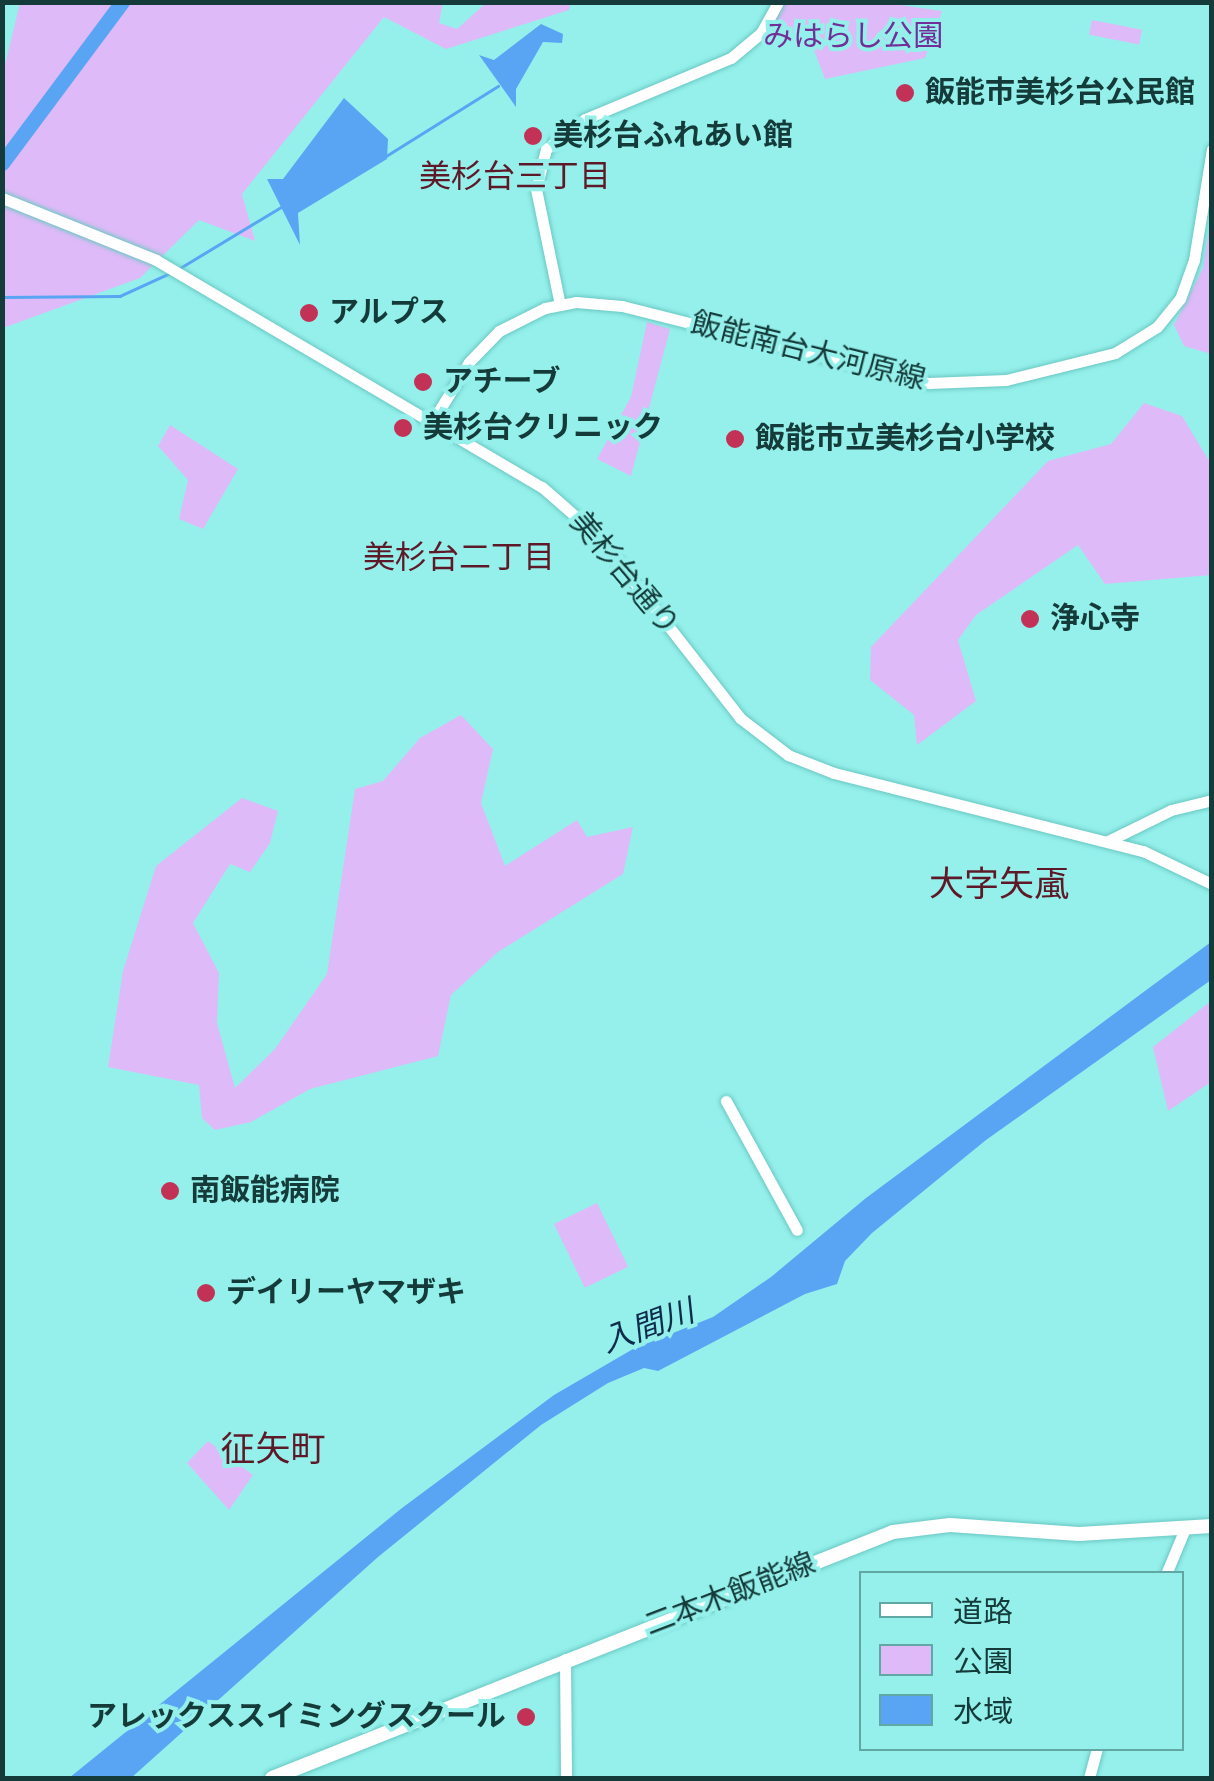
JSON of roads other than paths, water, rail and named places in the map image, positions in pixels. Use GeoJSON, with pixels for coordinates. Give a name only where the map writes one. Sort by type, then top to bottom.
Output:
{"type":"FeatureCollection","features":[{"type":"Feature","properties":{"kind":"main road","name":"二本木飯能線"},"geometry":{"type":"LineString","coordinates":[[272,1778],[565,1659],[911,1528],[1184,1531],[1212,1526]]}},
{"type":"Feature","properties":{"kind":"street"},"geometry":{"type":"LineString","coordinates":[[560,305],[536,189],[546,149],[585,119],[731,58],[761,33],[778,2]]}},
{"type":"Feature","properties":{"kind":"street","name":"飯能南台大河原線"},"geometry":{"type":"LineString","coordinates":[[432,422],[488,340],[529,314],[560,305],[622,306],[929,383],[1006,380],[1115,353],[1158,327],[1180,300],[1191,272],[1212,148]]}},
{"type":"Feature","properties":{"kind":"street","name":"美杉台通り"},"geometry":{"type":"LineString","coordinates":[[2,198],[156,260],[432,422],[579,517],[733,710],[776,748],[834,773],[1143,851],[1212,884]]}},
{"type":"Feature","properties":{"kind":"street"},"geometry":{"type":"LineString","coordinates":[[1108,841],[1171,810],[1212,800]]}},
{"type":"Feature","properties":{"kind":"street"},"geometry":{"type":"LineString","coordinates":[[1203,896],[1212,884]]}},
{"type":"Feature","properties":{"kind":"street"},"geometry":{"type":"LineString","coordinates":[[726,1101],[797,1230]]}},
{"type":"Feature","properties":{"kind":"street"},"geometry":{"type":"LineString","coordinates":[[1167,1571],[1184,1531]]}},
{"type":"Feature","properties":{"kind":"street"},"geometry":{"type":"LineString","coordinates":[[565,1659],[566,1778]]}},
{"type":"Feature","properties":{"kind":"street"},"geometry":{"type":"LineString","coordinates":[[1089,1778],[1096,1751]]}},
{"type":"Feature","properties":{"kind":"water"},"geometry":{"type":"Polygon","coordinates":[[[541,24],[563,34],[562,43],[543,42],[516,89],[516,107],[479,55],[494,60],[541,24]]]}},
{"type":"Feature","properties":{"kind":"water"},"geometry":{"type":"Polygon","coordinates":[[[344,98],[388,139],[387,159],[298,213],[300,245],[267,179],[283,179],[344,98]]]}},
{"type":"Feature","properties":{"kind":"water","name":"入間川"},"geometry":{"type":"Polygon","coordinates":[[[1211,942],[1211,980],[986,1140],[872,1233],[845,1261],[837,1284],[805,1294],[658,1371],[644,1368],[608,1383],[541,1425],[378,1557],[131,1778],[69,1778],[402,1508],[554,1395],[633,1349],[713,1317],[771,1277],[866,1198],[1211,942]]]}},
{"type":"Feature","properties":{"kind":"waterway"},"geometry":{"type":"LineString","coordinates":[[2,163],[122,2]]}},
{"type":"Feature","properties":{"kind":"waterway"},"geometry":{"type":"LineString","coordinates":[[386,156],[498,86]]}},
{"type":"Feature","properties":{"kind":"waterway"},"geometry":{"type":"LineString","coordinates":[[180,268],[281,207]]}},
{"type":"Feature","properties":{"kind":"waterway"},"geometry":{"type":"LineString","coordinates":[[2,297],[120,296],[168,274]]}},
{"type":"Feature","properties":{"kind":"place","name":"飯能市美杉台公民館"},"geometry":{"type":"Point","coordinates":[905,93]}},
{"type":"Feature","properties":{"kind":"place","name":"美杉台ふれあい館"},"geometry":{"type":"Point","coordinates":[533,136]}},
{"type":"Feature","properties":{"kind":"place","name":"アルプス"},"geometry":{"type":"Point","coordinates":[309,313]}},
{"type":"Feature","properties":{"kind":"place","name":"アチーブ"},"geometry":{"type":"Point","coordinates":[423,382]}},
{"type":"Feature","properties":{"kind":"place","name":"美杉台クリニック"},"geometry":{"type":"Point","coordinates":[403,428]}},
{"type":"Feature","properties":{"kind":"place","name":"飯能市立美杉台小学校"},"geometry":{"type":"Point","coordinates":[735,439]}},
{"type":"Feature","properties":{"kind":"place","name":"浄心寺"},"geometry":{"type":"Point","coordinates":[1030,619]}},
{"type":"Feature","properties":{"kind":"place","name":"南飯能病院"},"geometry":{"type":"Point","coordinates":[170,1191]}},
{"type":"Feature","properties":{"kind":"place","name":"デイリーヤマザキ"},"geometry":{"type":"Point","coordinates":[206,1293]}},
{"type":"Feature","properties":{"kind":"place","name":"アレックススイミングスクール"},"geometry":{"type":"Point","coordinates":[526,1717]}},
{"type":"Feature","properties":{"kind":"district","name":"美杉台三丁目"},"geometry":{"type":"Point","coordinates":[515,177]}},
{"type":"Feature","properties":{"kind":"district","name":"美杉台二丁目"},"geometry":{"type":"Point","coordinates":[459,558]}},
{"type":"Feature","properties":{"kind":"district","name":"大字矢颪"},"geometry":{"type":"Point","coordinates":[999,885]}},
{"type":"Feature","properties":{"kind":"district","name":"征矢町"},"geometry":{"type":"Point","coordinates":[273,1450]}},
{"type":"Feature","properties":{"kind":"park label","name":"みはらし公園"},"geometry":{"type":"Point","coordinates":[853,37]}}]}
